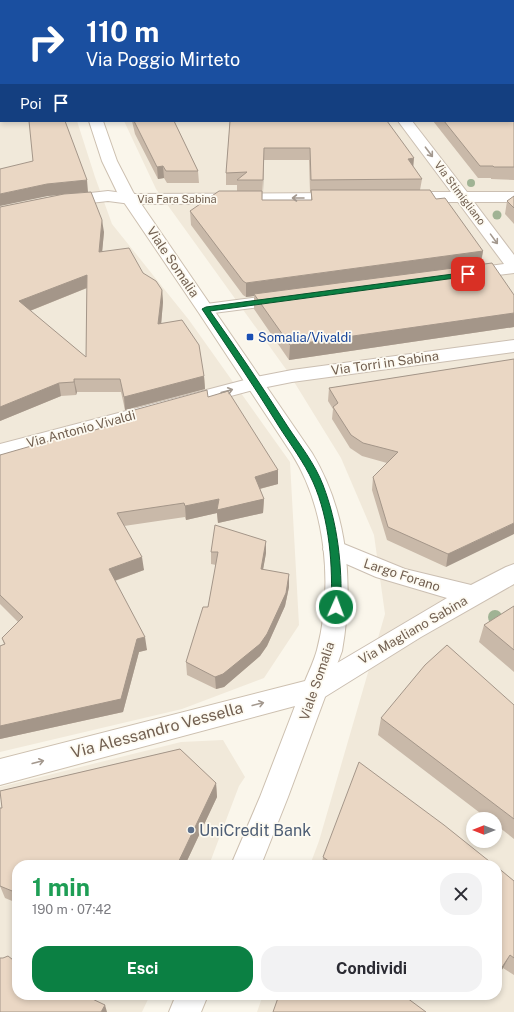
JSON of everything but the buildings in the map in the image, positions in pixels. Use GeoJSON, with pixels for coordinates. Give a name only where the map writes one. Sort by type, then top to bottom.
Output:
{"type":"FeatureCollection","features":[{"type":"Feature","properties":{"kind":"street","name":"Viale Somalia"},"geometry":{"type":"LineString","coordinates":[[96,122],[120,183],[256,383],[307,463],[318,483],[327,514],[334,549],[337,578],[335,623],[325,664],[248,860]]}},
{"type":"Feature","properties":{"kind":"street","name":"Via Stimigliano"},"geometry":{"type":"LineString","coordinates":[[406,122],[514,267]]}},
{"type":"Feature","properties":{"kind":"street","name":"Via Fara Sabina"},"geometry":{"type":"LineString","coordinates":[[47,203],[99,196],[115,196],[131,199],[353,198]]}},
{"type":"Feature","properties":{"kind":"street"},"geometry":{"type":"LineString","coordinates":[[392,197],[514,197]]}},
{"type":"Feature","properties":{"kind":"street"},"geometry":{"type":"LineString","coordinates":[[451,276],[514,267]]}},
{"type":"Feature","properties":{"kind":"street"},"geometry":{"type":"LineString","coordinates":[[206,309],[300,296]]}},
{"type":"Feature","properties":{"kind":"street","name":"Via Torri in Sabina"},"geometry":{"type":"LineString","coordinates":[[256,383],[292,376],[514,346]]}},
{"type":"Feature","properties":{"kind":"street","name":"Via Antonio Vivaldi"},"geometry":{"type":"LineString","coordinates":[[0,451],[256,383]]}},
{"type":"Feature","properties":{"kind":"street","name":"Largo Forano"},"geometry":{"type":"LineString","coordinates":[[334,549],[388,573],[420,583],[473,595]]}},
{"type":"Feature","properties":{"kind":"street","name":"Via Magliano Sabina"},"geometry":{"type":"LineString","coordinates":[[314,690],[384,646],[473,595],[514,574]]}},
{"type":"Feature","properties":{"kind":"street","name":"Via Alessandro Vessella"},"geometry":{"type":"LineString","coordinates":[[0,772],[314,690]]}},
{"type":"Feature","properties":{"kind":"street"},"geometry":{"type":"LineString","coordinates":[[185,1012],[190,1000]]}},
{"type":"Feature","properties":{"kind":"shaded area"},"geometry":{"type":"Polygon","coordinates":[[[0,122],[77,122],[112,224],[189,320],[290,462],[299,625],[264,678],[182,709],[0,752],[0,122]]]}},
{"type":"Feature","properties":{"kind":"shaded area"},"geometry":{"type":"Polygon","coordinates":[[[124,122],[514,122],[514,1012],[257,1012],[261,1000],[502,1000],[502,860],[312,860],[319,841],[385,614],[374,535],[341,458],[288,372],[156,189],[124,122]]]}},
{"type":"Feature","properties":{"kind":"shaded area"},"geometry":{"type":"Polygon","coordinates":[[[223,740],[245,777],[239,786],[211,860],[12,860],[12,1000],[148,1000],[142,1012],[0,1012],[0,787],[181,742],[223,740]]]}},
{"type":"Feature","properties":{"kind":"place","name":"Somalia/Vivaldi"},"geometry":{"type":"Point","coordinates":[250,337]}},
{"type":"Feature","properties":{"kind":"place","name":"UniCredit Bank"},"geometry":{"type":"Point","coordinates":[191,830]}},
{"type":"Feature","properties":{"kind":"route"},"geometry":{"type":"LineString","coordinates":[[336,607],[337,578],[333,537],[318,483],[256,383],[206,309],[468,274]]}}]}
